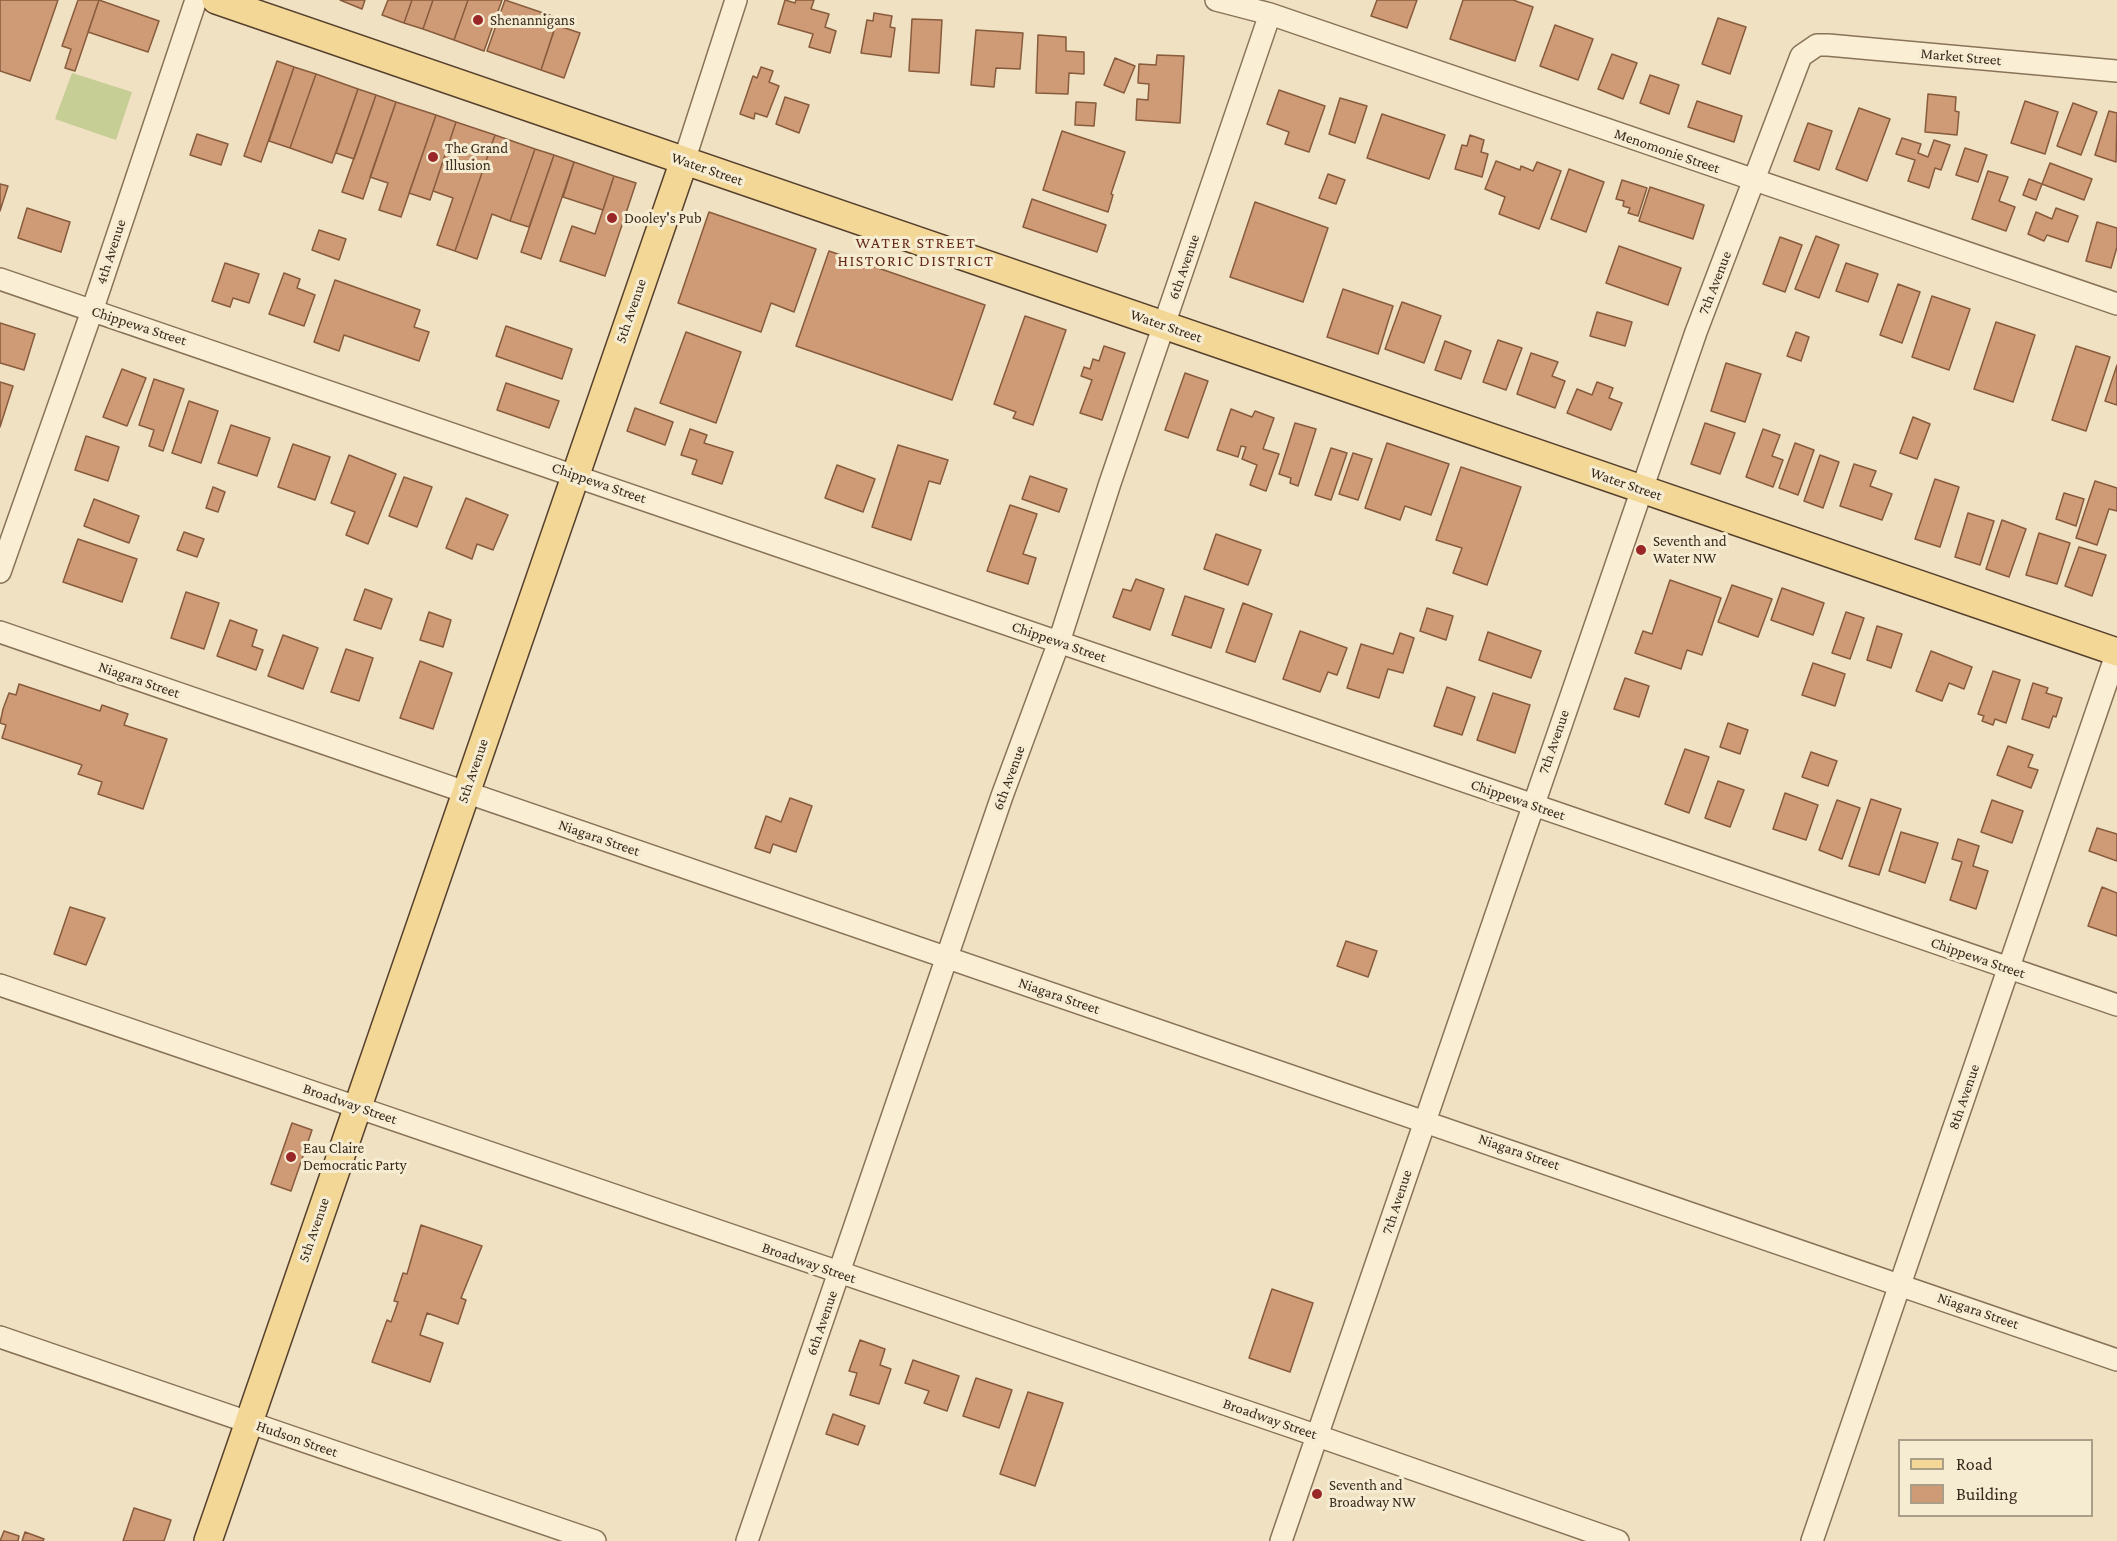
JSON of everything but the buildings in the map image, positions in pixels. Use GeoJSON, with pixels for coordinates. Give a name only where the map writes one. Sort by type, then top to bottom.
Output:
{"type":"FeatureCollection","features":[{"type":"Feature","properties":{"kind":"main road","name":"Water Street"},"geometry":{"type":"LineString","coordinates":[[216,0],[2117,652]]}},
{"type":"Feature","properties":{"kind":"main road","name":"5th Avenue"},"geometry":{"type":"LineString","coordinates":[[208,1541],[684,161]]}},
{"type":"Feature","properties":{"kind":"street","name":"4th Avenue"},"geometry":{"type":"LineString","coordinates":[[0,572],[92,311],[196,0]]}},
{"type":"Feature","properties":{"kind":"street","name":"5th Avenue"},"geometry":{"type":"LineString","coordinates":[[684,161],[736,0]]}},
{"type":"Feature","properties":{"kind":"street","name":"Menomonie Street"},"geometry":{"type":"LineString","coordinates":[[1216,0],[1270,14],[1754,182],[2117,304]]}},
{"type":"Feature","properties":{"kind":"street","name":"6th Avenue"},"geometry":{"type":"LineString","coordinates":[[747,1541],[1002,796],[1059,642],[1270,14]]}},
{"type":"Feature","properties":{"kind":"street","name":"Market Street"},"geometry":{"type":"LineString","coordinates":[[1806,51],[1817,45],[1828,45],[2117,71]]}},
{"type":"Feature","properties":{"kind":"street","name":"7th Avenue"},"geometry":{"type":"LineString","coordinates":[[1281,1541],[1696,332],[1801,56],[1806,51]]}},
{"type":"Feature","properties":{"kind":"street","name":"Chippewa Street"},"geometry":{"type":"LineString","coordinates":[[0,279],[2117,1005]]}},
{"type":"Feature","properties":{"kind":"street","name":"Niagara Street"},"geometry":{"type":"LineString","coordinates":[[0,632],[948,958],[1425,1119],[2117,1360]]}},
{"type":"Feature","properties":{"kind":"street","name":"8th Avenue"},"geometry":{"type":"LineString","coordinates":[[1812,1541],[2117,652]]}},
{"type":"Feature","properties":{"kind":"street","name":"Broadway Street"},"geometry":{"type":"LineString","coordinates":[[0,985],[840,1274],[1317,1435],[1618,1541]]}},
{"type":"Feature","properties":{"kind":"street","name":"Hudson Street"},"geometry":{"type":"LineString","coordinates":[[0,1337],[595,1541]]}},
{"type":"Feature","properties":{"kind":"green space"},"geometry":{"type":"Polygon","coordinates":[[[72,73],[132,92],[116,140],[55,119],[72,73]]]}},
{"type":"Feature","properties":{"kind":"place","name":"Shenannigans"},"geometry":{"type":"Point","coordinates":[478,20]}},
{"type":"Feature","properties":{"kind":"place","name":"The Grand Illusion"},"geometry":{"type":"Point","coordinates":[433,157]}},
{"type":"Feature","properties":{"kind":"place","name":"Dooley's Pub"},"geometry":{"type":"Point","coordinates":[612,218]}},
{"type":"Feature","properties":{"kind":"place","name":"Seventh and Water NW"},"geometry":{"type":"Point","coordinates":[1641,550]}},
{"type":"Feature","properties":{"kind":"place","name":"Eau Claire Democratic Party"},"geometry":{"type":"Point","coordinates":[291,1157]}},
{"type":"Feature","properties":{"kind":"place","name":"Seventh and Broadway NW"},"geometry":{"type":"Point","coordinates":[1317,1494]}},
{"type":"Feature","properties":{"kind":"district","name":"WATER STREET HISTORIC DISTRICT"},"geometry":{"type":"Point","coordinates":[916,252]}}]}
